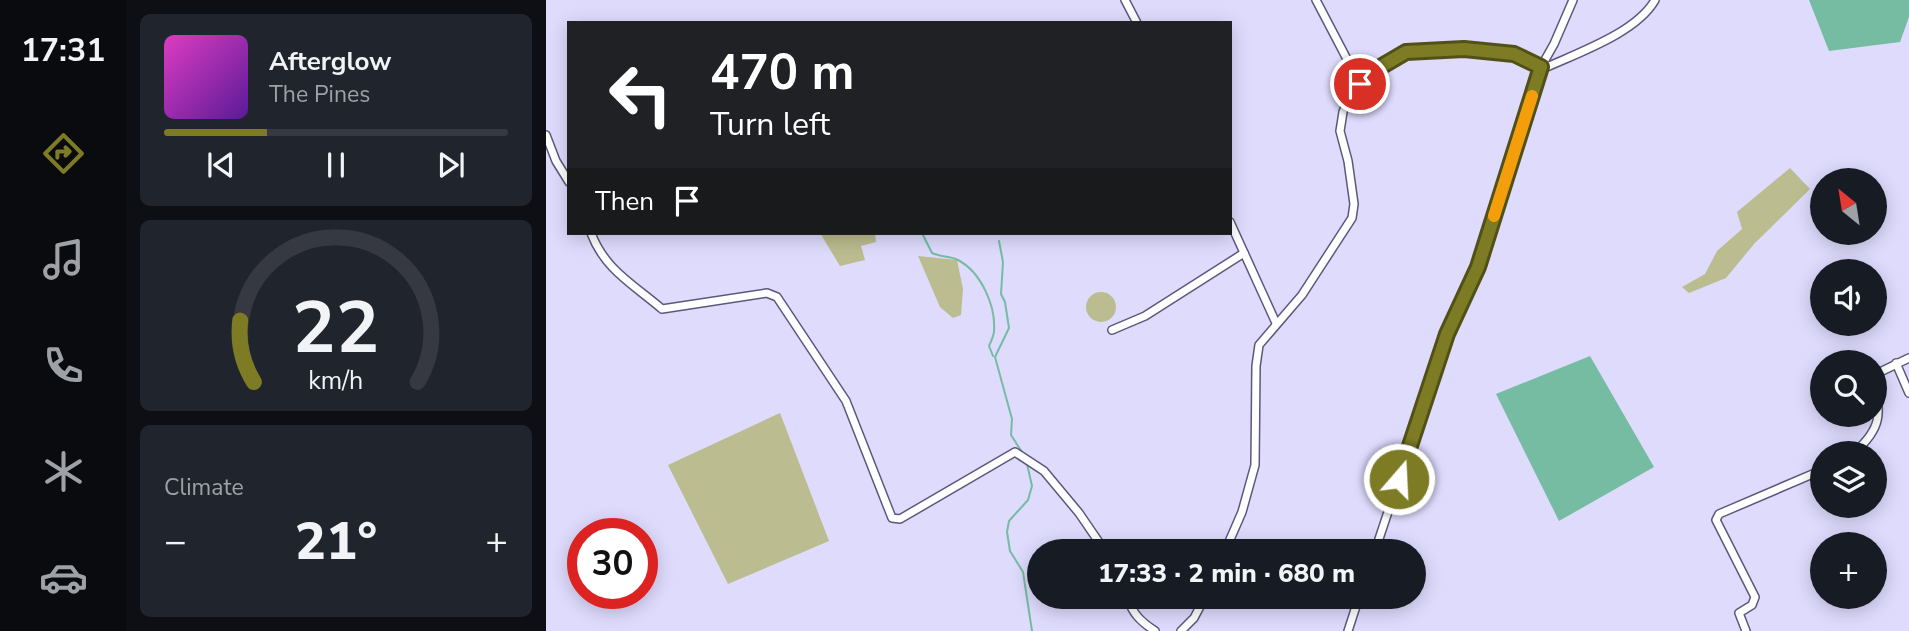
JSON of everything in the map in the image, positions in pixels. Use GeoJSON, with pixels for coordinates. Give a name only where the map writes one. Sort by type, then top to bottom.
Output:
{"type":"FeatureCollection","features":[{"type":"Feature","properties":{"kind":"street"},"geometry":{"type":"LineString","coordinates":[[1125,0],[1136,21]]}},
{"type":"Feature","properties":{"kind":"street"},"geometry":{"type":"LineString","coordinates":[[1316,0],[1360,84]]}},
{"type":"Feature","properties":{"kind":"street"},"geometry":{"type":"LineString","coordinates":[[1379,539],[1447,334],[1478,267],[1541,67],[1573,0]]}},
{"type":"Feature","properties":{"kind":"street"},"geometry":{"type":"LineString","coordinates":[[1230,539],[1242,512],[1255,465],[1255,366],[1259,345],[1302,295],[1352,218],[1354,204],[1351,182],[1340,131],[1343,112],[1351,92],[1377,69],[1406,52],[1464,49],[1514,54],[1541,67],[1547,67],[1613,37],[1651,8],[1656,0]]}},
{"type":"Feature","properties":{"kind":"street"},"geometry":{"type":"LineString","coordinates":[[546,135],[556,161],[567,179]]}},
{"type":"Feature","properties":{"kind":"street"},"geometry":{"type":"LineString","coordinates":[[1232,226],[1276,323]]}},
{"type":"Feature","properties":{"kind":"street"},"geometry":{"type":"LineString","coordinates":[[592,235],[595,244],[618,275],[662,309],[767,293],[777,297],[846,401],[892,518],[900,519],[1015,452],[1044,471],[1097,539]]}},
{"type":"Feature","properties":{"kind":"street"},"geometry":{"type":"LineString","coordinates":[[1112,330],[1145,316],[1244,253]]}},
{"type":"Feature","properties":{"kind":"street"},"geometry":{"type":"LineString","coordinates":[[1887,369],[1909,358]]}},
{"type":"Feature","properties":{"kind":"street"},"geometry":{"type":"LineString","coordinates":[[1896,363],[1909,393]]}},
{"type":"Feature","properties":{"kind":"street"},"geometry":{"type":"LineString","coordinates":[[1864,441],[1876,427]]}},
{"type":"Feature","properties":{"kind":"street"},"geometry":{"type":"LineString","coordinates":[[1746,631],[1739,613],[1752,605],[1755,597],[1717,520],[1719,514],[1810,475]]}},
{"type":"Feature","properties":{"kind":"street"},"geometry":{"type":"LineString","coordinates":[[1132,609],[1139,621],[1155,631]]}},
{"type":"Feature","properties":{"kind":"street"},"geometry":{"type":"LineString","coordinates":[[1181,631],[1199,609]]}},
{"type":"Feature","properties":{"kind":"street"},"geometry":{"type":"LineString","coordinates":[[1348,631],[1355,609]]}},
{"type":"Feature","properties":{"kind":"shaded area"},"geometry":{"type":"Polygon","coordinates":[[[1809,0],[1909,0],[1909,17],[1900,42],[1829,51],[1809,0]]]}},
{"type":"Feature","properties":{"kind":"shaded area"},"geometry":{"type":"Polygon","coordinates":[[[1790,168],[1810,189],[1754,244],[1726,278],[1689,293],[1682,287],[1705,274],[1717,251],[1742,229],[1737,212],[1790,168]]]}},
{"type":"Feature","properties":{"kind":"shaded area"},"geometry":{"type":"Polygon","coordinates":[[[821,235],[875,235],[876,242],[861,246],[865,260],[840,266],[821,235]]]}},
{"type":"Feature","properties":{"kind":"shaded area"},"geometry":{"type":"Polygon","coordinates":[[[918,256],[957,260],[963,289],[961,315],[953,318],[940,307],[918,256]]]}},
{"type":"Feature","properties":{"kind":"shaded area"},"geometry":{"type":"Polygon","coordinates":[[[1101,292],[1112,296],[1116,307],[1112,318],[1101,322],[1090,318],[1086,307],[1090,296],[1101,292]]]}},
{"type":"Feature","properties":{"kind":"shaded area"},"geometry":{"type":"Polygon","coordinates":[[[1590,356],[1654,467],[1559,521],[1496,394],[1590,356]]]}},
{"type":"Feature","properties":{"kind":"shaded area"},"geometry":{"type":"Polygon","coordinates":[[[780,413],[829,541],[728,584],[668,465],[780,413]]]}},
{"type":"Feature","properties":{"kind":"waterway"},"geometry":{"type":"LineString","coordinates":[[923,235],[932,253],[958,260],[980,281],[990,301],[994,321],[994,333],[989,346],[993,356]]}},
{"type":"Feature","properties":{"kind":"waterway"},"geometry":{"type":"LineString","coordinates":[[999,241],[1003,262],[1001,294],[1009,328],[995,357],[1012,419],[1011,435],[1022,452]]}},
{"type":"Feature","properties":{"kind":"waterway"},"geometry":{"type":"LineString","coordinates":[[1027,464],[1032,486],[1028,500],[1009,521],[1007,532],[1010,551],[1023,572],[1032,631]]}},
{"type":"Feature","properties":{"kind":"slow traffic"},"geometry":{"type":"LineString","coordinates":[[1494,216],[1532,96]]}},
{"type":"Feature","properties":{"kind":"route"},"geometry":{"type":"LineString","coordinates":[[1360,84],[1377,69],[1406,52],[1464,49],[1514,54],[1541,67],[1478,267],[1447,334],[1399,479]]}}]}
